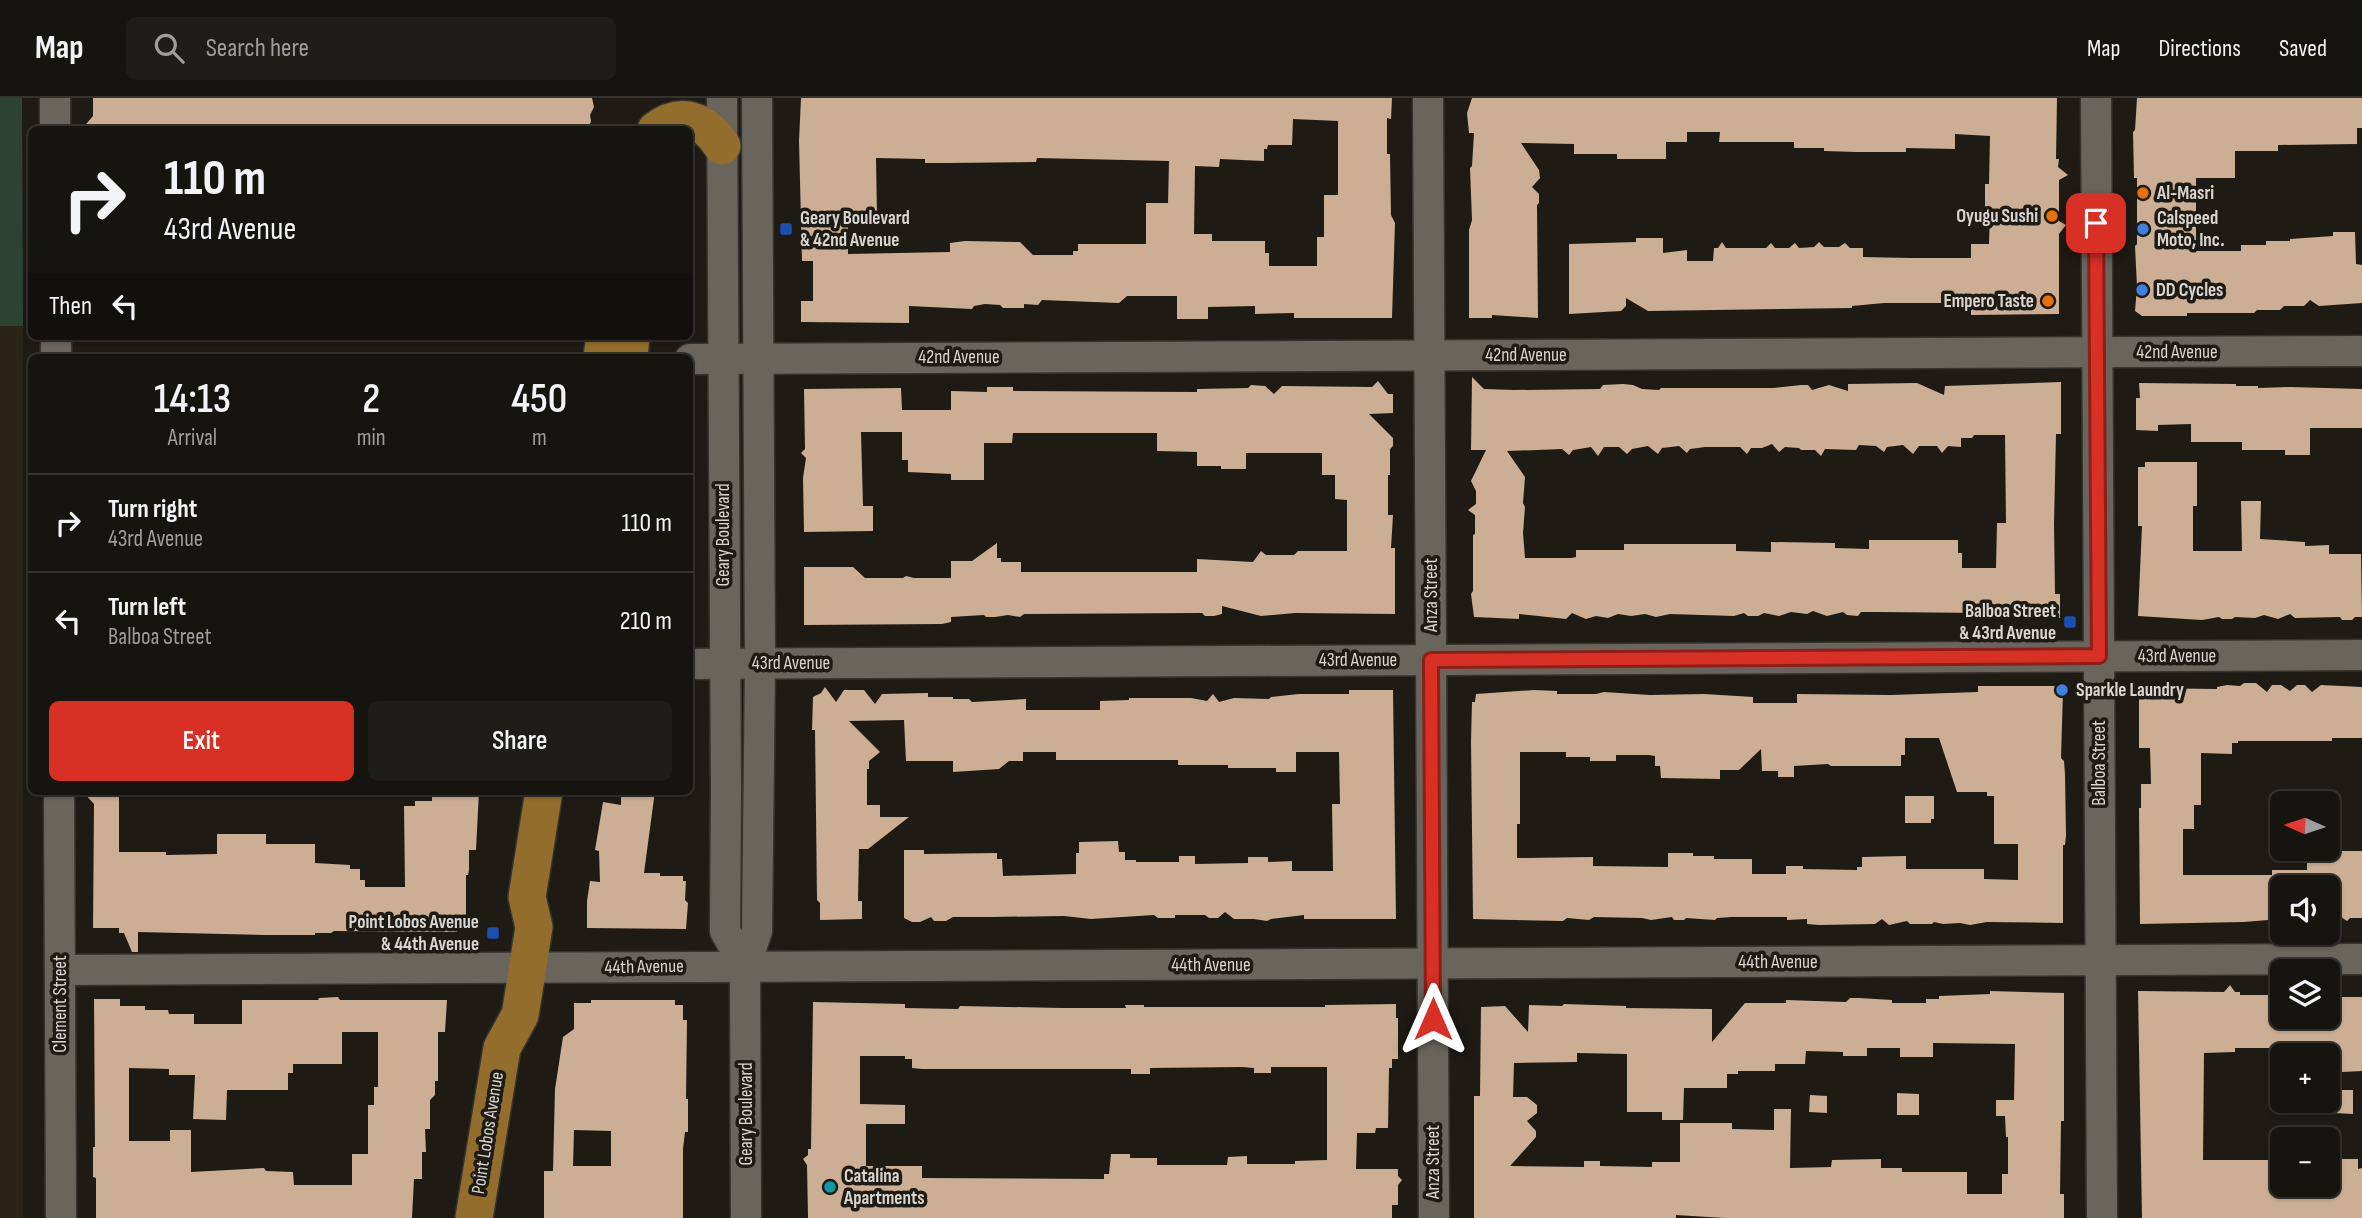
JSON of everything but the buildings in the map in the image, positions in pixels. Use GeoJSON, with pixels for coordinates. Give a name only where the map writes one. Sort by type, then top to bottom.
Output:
{"type":"FeatureCollection","features":[{"type":"Feature","properties":{"kind":"main road"},"geometry":{"type":"LineString","coordinates":[[651,126],[655,98]]}},
{"type":"Feature","properties":{"kind":"main road"},"geometry":{"type":"LineString","coordinates":[[662,126],[688,120],[697,122],[713,132],[722,146]]}},
{"type":"Feature","properties":{"kind":"main road","name":"Point Lobos Avenue"},"geometry":{"type":"LineString","coordinates":[[474,1218],[502,1048],[520,1015],[514,968],[534,927],[527,897],[543,795]]}},
{"type":"Feature","properties":{"kind":"street"},"geometry":{"type":"LineString","coordinates":[[55,98],[55,126]]}},
{"type":"Feature","properties":{"kind":"street","name":"Geary Boulevard"},"geometry":{"type":"LineString","coordinates":[[722,98],[726,791],[724,931],[745,967]]}},
{"type":"Feature","properties":{"kind":"street","name":"Geary Boulevard"},"geometry":{"type":"LineString","coordinates":[[746,1218],[745,967],[758,931],[760,664],[757,98]]}},
{"type":"Feature","properties":{"kind":"street","name":"Anza Street"},"geometry":{"type":"LineString","coordinates":[[1428,98],[1434,1218]]}},
{"type":"Feature","properties":{"kind":"street","name":"Balboa Street"},"geometry":{"type":"LineString","coordinates":[[2095,98],[2102,1218]]}},
{"type":"Feature","properties":{"kind":"street","name":"42nd Avenue"},"geometry":{"type":"LineString","coordinates":[[693,359],[2362,351]]}},
{"type":"Feature","properties":{"kind":"street","name":"43rd Avenue"},"geometry":{"type":"LineString","coordinates":[[693,664],[2362,655]]}},
{"type":"Feature","properties":{"kind":"street","name":"Clement Street"},"geometry":{"type":"LineString","coordinates":[[58,795],[61,1218]]}},
{"type":"Feature","properties":{"kind":"street","name":"44th Avenue"},"geometry":{"type":"LineString","coordinates":[[60,970],[2362,959]]}},
{"type":"Feature","properties":{"kind":"shaded area"},"geometry":{"type":"Polygon","coordinates":[[[0,326],[23,326],[23,1218],[0,1218],[0,326]]]}},
{"type":"Feature","properties":{"kind":"green space"},"geometry":{"type":"Polygon","coordinates":[[[0,98],[22,98],[23,326],[0,326],[0,98]]]}},
{"type":"Feature","properties":{"kind":"place","name":"Al-Masri"},"geometry":{"type":"Point","coordinates":[2143,193]}},
{"type":"Feature","properties":{"kind":"place","name":"Oyugu Sushi"},"geometry":{"type":"Point","coordinates":[2052,216]}},
{"type":"Feature","properties":{"kind":"place","name":"Geary Boulevard & 42nd Avenue"},"geometry":{"type":"Point","coordinates":[786,229]}},
{"type":"Feature","properties":{"kind":"place","name":"Calspeed Moto, Inc."},"geometry":{"type":"Point","coordinates":[2143,229]}},
{"type":"Feature","properties":{"kind":"place","name":"DD Cycles"},"geometry":{"type":"Point","coordinates":[2142,290]}},
{"type":"Feature","properties":{"kind":"place","name":"Empero Taste"},"geometry":{"type":"Point","coordinates":[2048,301]}},
{"type":"Feature","properties":{"kind":"place","name":"Balboa Street & 43rd Avenue"},"geometry":{"type":"Point","coordinates":[2070,622]}},
{"type":"Feature","properties":{"kind":"place","name":"Sparkle Laundry"},"geometry":{"type":"Point","coordinates":[2062,690]}},
{"type":"Feature","properties":{"kind":"place","name":"Point Lobos Avenue & 44th Avenue"},"geometry":{"type":"Point","coordinates":[493,933]}},
{"type":"Feature","properties":{"kind":"place","name":"Catalina Apartments"},"geometry":{"type":"Point","coordinates":[830,1187]}},
{"type":"Feature","properties":{"kind":"route"},"geometry":{"type":"LineString","coordinates":[[1433,1019],[1431,660],[2099,656],[2096,223]]}}]}
